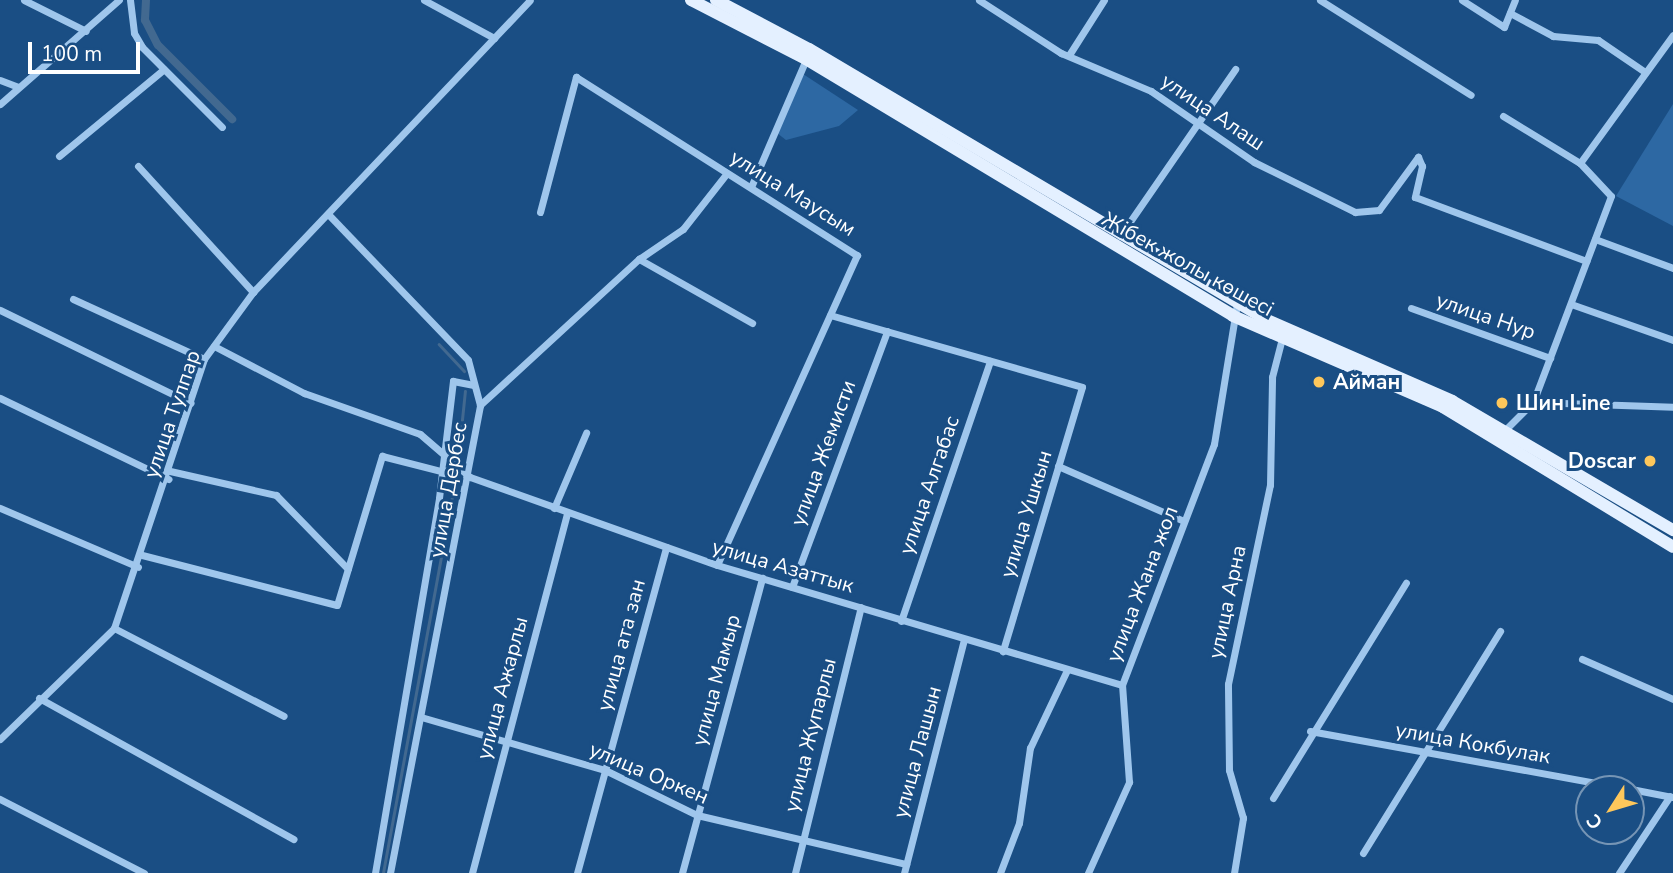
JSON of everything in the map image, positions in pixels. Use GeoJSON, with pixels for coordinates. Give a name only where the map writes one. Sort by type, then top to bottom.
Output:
{"type":"FeatureCollection","features":[{"type":"Feature","properties":{"kind":"main road","name":"Жібек жолы көшесі"},"geometry":{"type":"LineString","coordinates":[[691,0],[806,59],[1235,309],[1505,430],[1673,530]]}},
{"type":"Feature","properties":{"kind":"main road","name":"Жібек жолы көшесі"},"geometry":{"type":"LineString","coordinates":[[716,0],[809,49],[1282,338],[1443,407],[1673,547]]}},
{"type":"Feature","properties":{"kind":"street"},"geometry":{"type":"LineString","coordinates":[[24,0],[86,32]]}},
{"type":"Feature","properties":{"kind":"street"},"geometry":{"type":"LineString","coordinates":[[0,104],[86,32],[119,0]]}},
{"type":"Feature","properties":{"kind":"street"},"geometry":{"type":"LineString","coordinates":[[130,0],[134,33],[164,69],[222,127]]}},
{"type":"Feature","properties":{"kind":"street"},"geometry":{"type":"LineString","coordinates":[[424,0],[494,38]]}},
{"type":"Feature","properties":{"kind":"street","name":"улица Тулпар"},"geometry":{"type":"LineString","coordinates":[[0,739],[38,698],[114,628],[169,475],[204,359],[253,292],[530,0]]}},
{"type":"Feature","properties":{"kind":"street","name":"улица Алаш"},"geometry":{"type":"LineString","coordinates":[[979,0],[991,3],[1069,55],[1151,91],[1198,126],[1254,162],[1366,214],[1379,210],[1413,160],[1418,157],[1423,166],[1415,197],[1586,261]]}},
{"type":"Feature","properties":{"kind":"street"},"geometry":{"type":"LineString","coordinates":[[1069,55],[1104,0]]}},
{"type":"Feature","properties":{"kind":"street"},"geometry":{"type":"LineString","coordinates":[[1320,0],[1471,95]]}},
{"type":"Feature","properties":{"kind":"street"},"geometry":{"type":"LineString","coordinates":[[1462,0],[1504,27],[1515,0]]}},
{"type":"Feature","properties":{"kind":"street"},"geometry":{"type":"LineString","coordinates":[[1510,13],[1553,36],[1598,40],[1645,72]]}},
{"type":"Feature","properties":{"kind":"street"},"geometry":{"type":"LineString","coordinates":[[1580,163],[1673,35]]}},
{"type":"Feature","properties":{"kind":"street"},"geometry":{"type":"LineString","coordinates":[[751,187],[806,59]]}},
{"type":"Feature","properties":{"kind":"street"},"geometry":{"type":"LineString","coordinates":[[59,156],[164,69]]}},
{"type":"Feature","properties":{"kind":"street"},"geometry":{"type":"LineString","coordinates":[[1119,236],[1198,126],[1235,69]]}},
{"type":"Feature","properties":{"kind":"street","name":"улица Маусым"},"geometry":{"type":"LineString","coordinates":[[540,212],[576,77],[857,255],[717,565]]}},
{"type":"Feature","properties":{"kind":"street"},"geometry":{"type":"LineString","coordinates":[[0,80],[18,88]]}},
{"type":"Feature","properties":{"kind":"street"},"geometry":{"type":"LineString","coordinates":[[1503,116],[1580,163],[1611,196],[1533,402],[1505,430]]}},
{"type":"Feature","properties":{"kind":"street"},"geometry":{"type":"LineString","coordinates":[[138,166],[253,292]]}},
{"type":"Feature","properties":{"kind":"street","name":"улица Дербес"},"geometry":{"type":"LineString","coordinates":[[390,873],[470,477],[480,405],[639,259],[682,229],[727,173]]}},
{"type":"Feature","properties":{"kind":"street"},"geometry":{"type":"LineString","coordinates":[[328,214],[468,360],[480,405]]}},
{"type":"Feature","properties":{"kind":"street"},"geometry":{"type":"LineString","coordinates":[[1595,239],[1673,268]]}},
{"type":"Feature","properties":{"kind":"street"},"geometry":{"type":"LineString","coordinates":[[639,259],[752,323]]}},
{"type":"Feature","properties":{"kind":"street"},"geometry":{"type":"LineString","coordinates":[[73,299],[204,359]]}},
{"type":"Feature","properties":{"kind":"street"},"geometry":{"type":"LineString","coordinates":[[1571,303],[1673,340]]}},
{"type":"Feature","properties":{"kind":"street","name":"улица Нур"},"geometry":{"type":"LineString","coordinates":[[1411,308],[1550,358]]}},
{"type":"Feature","properties":{"kind":"street","name":"улица Жана жол"},"geometry":{"type":"LineString","coordinates":[[1088,873],[1129,782],[1122,685],[1214,444],[1235,309]]}},
{"type":"Feature","properties":{"kind":"street"},"geometry":{"type":"LineString","coordinates":[[0,310],[191,403]]}},
{"type":"Feature","properties":{"kind":"street"},"geometry":{"type":"LineString","coordinates":[[830,315],[990,361]]}},
{"type":"Feature","properties":{"kind":"street","name":"улица Жемисти"},"geometry":{"type":"LineString","coordinates":[[792,587],[887,331]]}},
{"type":"Feature","properties":{"kind":"street","name":"улица Арна"},"geometry":{"type":"LineString","coordinates":[[1234,873],[1243,818],[1229,770],[1228,684],[1270,485],[1272,377],[1282,338]]}},
{"type":"Feature","properties":{"kind":"street","name":"улица Азаттык"},"geometry":{"type":"LineString","coordinates":[[214,346],[304,393],[420,435],[443,459],[470,477],[717,565],[1122,685]]}},
{"type":"Feature","properties":{"kind":"street","name":"улица Ушкын"},"geometry":{"type":"LineString","coordinates":[[990,361],[1082,387],[1003,651]]}},
{"type":"Feature","properties":{"kind":"street","name":"улица Алгабас"},"geometry":{"type":"LineString","coordinates":[[901,621],[990,361]]}},
{"type":"Feature","properties":{"kind":"street","name":"улица Дербес"},"geometry":{"type":"LineString","coordinates":[[375,873],[443,459],[453,381],[474,385]]}},
{"type":"Feature","properties":{"kind":"street"},"geometry":{"type":"LineString","coordinates":[[0,398],[169,475],[276,495],[348,569]]}},
{"type":"Feature","properties":{"kind":"street"},"geometry":{"type":"LineString","coordinates":[[1533,402],[1673,407]]}},
{"type":"Feature","properties":{"kind":"street"},"geometry":{"type":"LineString","coordinates":[[554,508],[586,433]]}},
{"type":"Feature","properties":{"kind":"street"},"geometry":{"type":"LineString","coordinates":[[142,555],[337,605],[382,456],[441,471]]}},
{"type":"Feature","properties":{"kind":"street"},"geometry":{"type":"LineString","coordinates":[[1058,466],[1184,521]]}},
{"type":"Feature","properties":{"kind":"street"},"geometry":{"type":"LineString","coordinates":[[0,508],[138,567]]}},
{"type":"Feature","properties":{"kind":"street","name":"улица Ажарлы"},"geometry":{"type":"LineString","coordinates":[[472,873],[567,513]]}},
{"type":"Feature","properties":{"kind":"street","name":"улица ата зан"},"geometry":{"type":"LineString","coordinates":[[577,873],[666,547]]}},
{"type":"Feature","properties":{"kind":"street","name":"улица Мамыр"},"geometry":{"type":"LineString","coordinates":[[682,873],[762,578]]}},
{"type":"Feature","properties":{"kind":"street"},"geometry":{"type":"LineString","coordinates":[[1273,798],[1310,731],[1406,583]]}},
{"type":"Feature","properties":{"kind":"street","name":"улица Жупарлы"},"geometry":{"type":"LineString","coordinates":[[794,873],[860,607]]}},
{"type":"Feature","properties":{"kind":"street"},"geometry":{"type":"LineString","coordinates":[[114,628],[284,716]]}},
{"type":"Feature","properties":{"kind":"street"},"geometry":{"type":"LineString","coordinates":[[1363,853],[1500,631]]}},
{"type":"Feature","properties":{"kind":"street","name":"улица Лашын"},"geometry":{"type":"LineString","coordinates":[[904,873],[964,640]]}},
{"type":"Feature","properties":{"kind":"street"},"geometry":{"type":"LineString","coordinates":[[1582,659],[1673,699]]}},
{"type":"Feature","properties":{"kind":"street"},"geometry":{"type":"LineString","coordinates":[[1000,873],[1019,823],[1030,748],[1067,670]]}},
{"type":"Feature","properties":{"kind":"street"},"geometry":{"type":"LineString","coordinates":[[38,698],[293,839]]}},
{"type":"Feature","properties":{"kind":"street","name":"улица Оркен"},"geometry":{"type":"LineString","coordinates":[[421,717],[605,771],[697,814],[906,864]]}},
{"type":"Feature","properties":{"kind":"street","name":"улица Кокбулак"},"geometry":{"type":"LineString","coordinates":[[1310,731],[1575,779]]}},
{"type":"Feature","properties":{"kind":"street","name":"улица Кокбулак"},"geometry":{"type":"LineString","coordinates":[[1645,792],[1672,797]]}},
{"type":"Feature","properties":{"kind":"street"},"geometry":{"type":"LineString","coordinates":[[1619,873],[1672,797]]}},
{"type":"Feature","properties":{"kind":"street"},"geometry":{"type":"LineString","coordinates":[[0,799],[144,873]]}},
{"type":"Feature","properties":{"kind":"shaded area"},"geometry":{"type":"Polygon","coordinates":[[[803,74],[858,110],[839,126],[786,140],[777,133],[803,74]]]}},
{"type":"Feature","properties":{"kind":"shaded area"},"geometry":{"type":"Polygon","coordinates":[[[1673,104],[1673,226],[1616,196],[1673,104]]]}},
{"type":"Feature","properties":{"kind":"waterway"},"geometry":{"type":"LineString","coordinates":[[146,0],[145,20],[158,45],[232,119]]}},
{"type":"Feature","properties":{"kind":"waterway"},"geometry":{"type":"LineString","coordinates":[[439,344],[464,371]]}},
{"type":"Feature","properties":{"kind":"waterway"},"geometry":{"type":"LineString","coordinates":[[383,873],[457,468],[465,391]]}},
{"type":"Feature","properties":{"kind":"place","name":"Айман"},"geometry":{"type":"Point","coordinates":[1319,382]}},
{"type":"Feature","properties":{"kind":"place","name":"Шин Line"},"geometry":{"type":"Point","coordinates":[1502,403]}},
{"type":"Feature","properties":{"kind":"place","name":"Doscar"},"geometry":{"type":"Point","coordinates":[1650,461]}}]}
